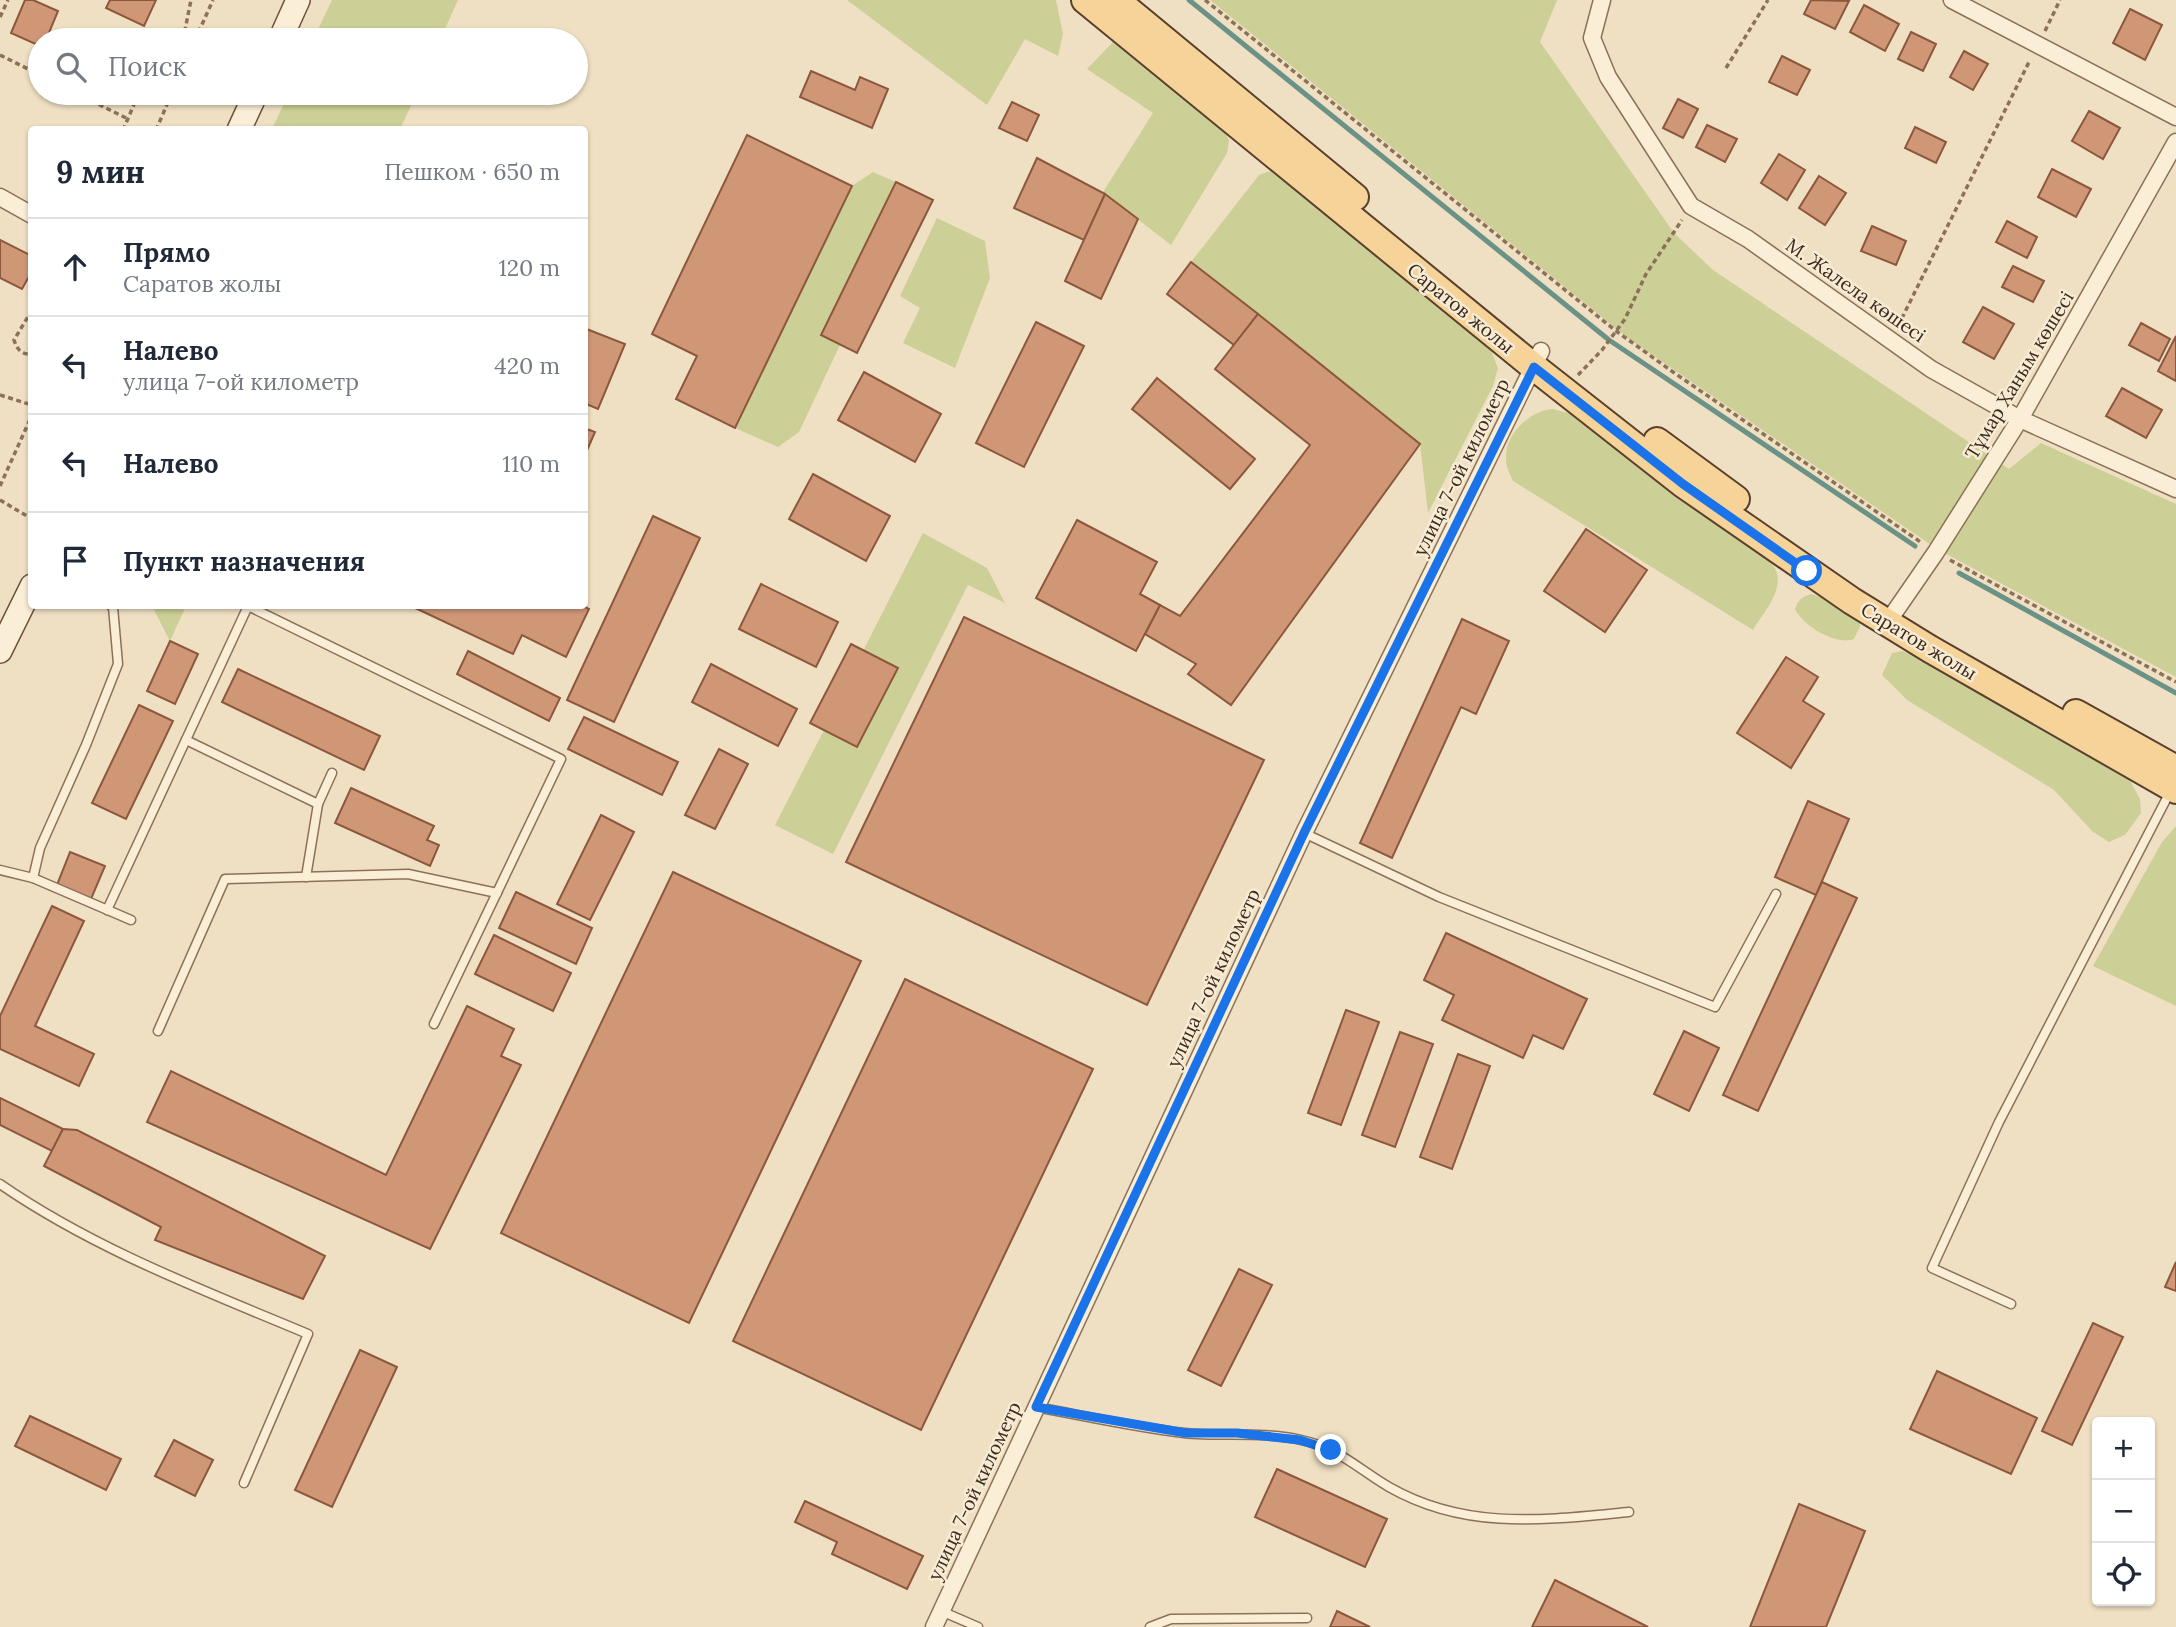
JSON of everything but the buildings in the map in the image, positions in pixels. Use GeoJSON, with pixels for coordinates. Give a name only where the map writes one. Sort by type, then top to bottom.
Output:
{"type":"FeatureCollection","features":[{"type":"Feature","properties":{"kind":"main road"},"geometry":{"type":"LineString","coordinates":[[285,28],[298,0]]}},
{"type":"Feature","properties":{"kind":"main road","name":"Саратов жолы"},"geometry":{"type":"LineString","coordinates":[[1085,0],[1269,137]]}},
{"type":"Feature","properties":{"kind":"main road","name":"Саратов жолы"},"geometry":{"type":"LineString","coordinates":[[1116,0],[1269,137],[1538,359],[1683,484],[1787,557],[2175,782]]}},
{"type":"Feature","properties":{"kind":"main road"},"geometry":{"type":"LineString","coordinates":[[241,126],[250,105]]}},
{"type":"Feature","properties":{"kind":"main road","name":"Саратов жолы"},"geometry":{"type":"LineString","coordinates":[[1538,359],[1575,377],[1636,426],[1843,575],[1892,616]]}},
{"type":"Feature","properties":{"kind":"main road"},"geometry":{"type":"LineString","coordinates":[[0,651],[28,594]]}},
{"type":"Feature","properties":{"kind":"street","name":"М. Жалела көшесі"},"geometry":{"type":"LineString","coordinates":[[1602,0],[1592,38],[1608,77],[1691,206],[1748,239],[1931,369],[2020,419],[2176,489]]}},
{"type":"Feature","properties":{"kind":"street"},"geometry":{"type":"LineString","coordinates":[[1952,0],[2176,117]]}},
{"type":"Feature","properties":{"kind":"street","name":"Тұмар Ханым көшесі"},"geometry":{"type":"LineString","coordinates":[[1892,616],[2020,419],[2176,142]]}},
{"type":"Feature","properties":{"kind":"street"},"geometry":{"type":"LineString","coordinates":[[0,197],[28,213]]}},
{"type":"Feature","properties":{"kind":"street","name":"улица 7-ой километр"},"geometry":{"type":"LineString","coordinates":[[933,1627],[1304,833],[1538,359]]}},
{"type":"Feature","properties":{"kind":"lane"},"geometry":{"type":"LineString","coordinates":[[33,878],[40,849],[118,664],[113,609]]}},
{"type":"Feature","properties":{"kind":"lane"},"geometry":{"type":"LineString","coordinates":[[107,910],[247,609]]}},
{"type":"Feature","properties":{"kind":"lane"},"geometry":{"type":"LineString","coordinates":[[254,609],[561,759],[434,1024]]}},
{"type":"Feature","properties":{"kind":"lane"},"geometry":{"type":"LineString","coordinates":[[186,740],[318,804]]}},
{"type":"Feature","properties":{"kind":"lane"},"geometry":{"type":"LineString","coordinates":[[306,877],[318,804],[332,774]]}},
{"type":"Feature","properties":{"kind":"lane"},"geometry":{"type":"LineString","coordinates":[[2011,1304],[1932,1268],[1999,1122],[2175,782]]}},
{"type":"Feature","properties":{"kind":"lane"},"geometry":{"type":"LineString","coordinates":[[1304,833],[1439,897],[1715,1007],[1776,894]]}},
{"type":"Feature","properties":{"kind":"lane"},"geometry":{"type":"LineString","coordinates":[[0,870],[33,878],[131,920]]}},
{"type":"Feature","properties":{"kind":"lane"},"geometry":{"type":"LineString","coordinates":[[158,1031],[225,879],[408,874],[497,893]]}},
{"type":"Feature","properties":{"kind":"lane"},"geometry":{"type":"LineString","coordinates":[[0,1184],[33,1207],[107,1246],[308,1334],[244,1483]]}},
{"type":"Feature","properties":{"kind":"lane"},"geometry":{"type":"LineString","coordinates":[[1036,1407],[1186,1433],[1237,1433],[1300,1440],[1331,1450],[1360,1466],[1389,1487],[1451,1513],[1481,1518],[1547,1520],[1629,1512]]}},
{"type":"Feature","properties":{"kind":"lane"},"geometry":{"type":"LineString","coordinates":[[941,1611],[978,1627]]}},
{"type":"Feature","properties":{"kind":"lane"},"geometry":{"type":"LineString","coordinates":[[1150,1627],[1171,1619],[1307,1618]]}},
{"type":"Feature","properties":{"kind":"path"},"geometry":{"type":"LineString","coordinates":[[0,16],[8,0]]}},
{"type":"Feature","properties":{"kind":"path"},"geometry":{"type":"LineString","coordinates":[[185,28],[191,0]]}},
{"type":"Feature","properties":{"kind":"path"},"geometry":{"type":"LineString","coordinates":[[200,28],[213,0]]}},
{"type":"Feature","properties":{"kind":"path"},"geometry":{"type":"LineString","coordinates":[[1205,0],[1553,283],[1673,372],[1936,552],[2176,682]]}},
{"type":"Feature","properties":{"kind":"path"},"geometry":{"type":"LineString","coordinates":[[1726,68],[1768,0]]}},
{"type":"Feature","properties":{"kind":"path"},"geometry":{"type":"LineString","coordinates":[[1891,340],[2060,0]]}},
{"type":"Feature","properties":{"kind":"path"},"geometry":{"type":"LineString","coordinates":[[0,55],[28,69]]}},
{"type":"Feature","properties":{"kind":"path"},"geometry":{"type":"LineString","coordinates":[[100,105],[128,119]]}},
{"type":"Feature","properties":{"kind":"path"},"geometry":{"type":"LineString","coordinates":[[125,126],[134,105]]}},
{"type":"Feature","properties":{"kind":"path"},"geometry":{"type":"LineString","coordinates":[[158,126],[167,105]]}},
{"type":"Feature","properties":{"kind":"path"},"geometry":{"type":"LineString","coordinates":[[1575,377],[1602,349],[1625,319],[1646,274],[1691,206]]}},
{"type":"Feature","properties":{"kind":"path"},"geometry":{"type":"LineString","coordinates":[[28,317],[14,340],[21,352],[28,353]]}},
{"type":"Feature","properties":{"kind":"path"},"geometry":{"type":"LineString","coordinates":[[0,395],[28,404]]}},
{"type":"Feature","properties":{"kind":"path"},"geometry":{"type":"LineString","coordinates":[[0,486],[28,424]]}},
{"type":"Feature","properties":{"kind":"path"},"geometry":{"type":"LineString","coordinates":[[0,500],[28,517]]}},
{"type":"Feature","properties":{"kind":"green space"},"geometry":{"type":"Polygon","coordinates":[[[332,0],[458,0],[445,28],[319,28],[332,0]]]}},
{"type":"Feature","properties":{"kind":"green space"},"geometry":{"type":"Polygon","coordinates":[[[847,0],[1056,0],[1063,34],[1058,56],[1025,39],[987,105],[847,0]]]}},
{"type":"Feature","properties":{"kind":"green space"},"geometry":{"type":"Polygon","coordinates":[[[1210,0],[1557,0],[1540,42],[1674,233],[1713,270],[2009,469],[2041,443],[2176,504],[2176,677],[1937,549],[1629,339],[1210,0]]]}},
{"type":"Feature","properties":{"kind":"green space"},"geometry":{"type":"Polygon","coordinates":[[[1115,40],[1219,122],[1229,140],[1227,153],[1171,245],[1103,192],[1153,113],[1087,69],[1115,40]]]}},
{"type":"Feature","properties":{"kind":"green space"},"geometry":{"type":"Polygon","coordinates":[[[283,105],[411,105],[401,126],[273,126],[283,105]]]}},
{"type":"Feature","properties":{"kind":"green space"},"geometry":{"type":"Polygon","coordinates":[[[1270,171],[1283,173],[1487,341],[1498,368],[1493,386],[1428,513],[1420,444],[1191,262],[1259,175],[1270,171]]]}},
{"type":"Feature","properties":{"kind":"green space"},"geometry":{"type":"Polygon","coordinates":[[[873,172],[896,182],[821,335],[840,345],[799,432],[778,447],[735,428],[852,186],[873,172]]]}},
{"type":"Feature","properties":{"kind":"green space"},"geometry":{"type":"Polygon","coordinates":[[[937,218],[985,241],[990,278],[955,368],[903,343],[920,308],[900,296],[937,218]]]}},
{"type":"Feature","properties":{"kind":"green space"},"geometry":{"type":"Polygon","coordinates":[[[1553,409],[1582,417],[1757,550],[1774,567],[1778,583],[1776,592],[1753,630],[1513,481],[1506,462],[1507,450],[1514,433],[1535,414],[1553,409]]]}},
{"type":"Feature","properties":{"kind":"green space"},"geometry":{"type":"Polygon","coordinates":[[[923,533],[987,568],[1005,603],[968,585],[833,854],[775,825],[824,730],[857,747],[898,669],[863,651],[923,533]]]}},
{"type":"Feature","properties":{"kind":"green space"},"geometry":{"type":"Polygon","coordinates":[[[1811,594],[1834,601],[1860,620],[1854,639],[1838,640],[1805,622],[1795,609],[1801,599],[1811,594]]]}},
{"type":"Feature","properties":{"kind":"green space"},"geometry":{"type":"Polygon","coordinates":[[[154,609],[185,609],[170,641],[154,609]]]}},
{"type":"Feature","properties":{"kind":"green space"},"geometry":{"type":"Polygon","coordinates":[[[1902,651],[1939,664],[2127,775],[2140,799],[2141,813],[2125,835],[2109,842],[2093,832],[2054,790],[1907,700],[1882,675],[1892,653],[1902,651]]]}},
{"type":"Feature","properties":{"kind":"green space"},"geometry":{"type":"Polygon","coordinates":[[[2176,826],[2176,1006],[2093,966],[2162,842],[2176,826]]]}},
{"type":"Feature","properties":{"kind":"waterway"},"geometry":{"type":"LineString","coordinates":[[1189,0],[1609,340],[1915,546]]}},
{"type":"Feature","properties":{"kind":"waterway"},"geometry":{"type":"LineString","coordinates":[[1959,573],[2176,693]]}},
{"type":"Feature","properties":{"kind":"route"},"geometry":{"type":"LineString","coordinates":[[1331,1450],[1300,1440],[1237,1433],[1186,1433],[1036,1407],[1304,833],[1534,367],[1683,484],[1807,571]]}}]}
